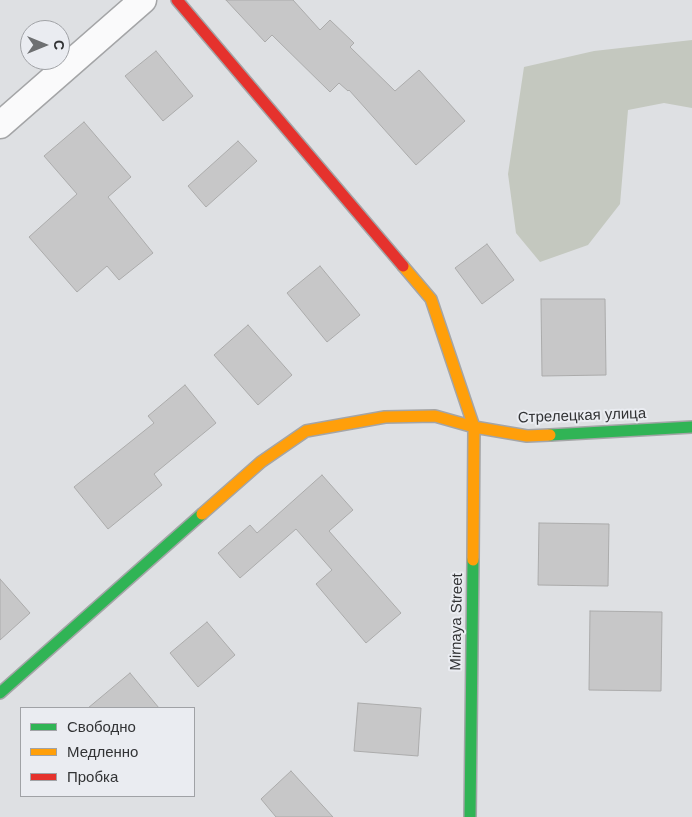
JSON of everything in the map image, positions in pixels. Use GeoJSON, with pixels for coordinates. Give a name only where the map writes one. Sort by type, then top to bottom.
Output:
{"type":"FeatureCollection","features":[{"type":"Feature","properties":{"kind":"street"},"geometry":{"type":"LineString","coordinates":[[0,125],[143,0]]}},
{"type":"Feature","properties":{"kind":"street","name":"Mirnaya Street"},"geometry":{"type":"LineString","coordinates":[[177,0],[431,298],[474,427],[469,816]]}},
{"type":"Feature","properties":{"kind":"street","name":"Стрелецкая улица"},"geometry":{"type":"LineString","coordinates":[[0,693],[261,462],[306,432],[385,417],[434,416],[474,427],[527,436],[692,427]]}},
{"type":"Feature","properties":{"kind":"shaded area"},"geometry":{"type":"Polygon","coordinates":[[[692,40],[692,108],[664,103],[628,110],[620,204],[588,245],[540,262],[516,233],[508,174],[524,67],[594,51],[692,40]]]}},
{"type":"Feature","properties":{"kind":"building"},"geometry":{"type":"Polygon","coordinates":[[[226,0],[293,0],[320,30],[330,20],[354,43],[350,47],[395,91],[419,70],[465,121],[416,165],[349,90],[339,83],[330,92],[272,35],[265,42],[226,0]]]}},
{"type":"Feature","properties":{"kind":"building"},"geometry":{"type":"Polygon","coordinates":[[[156,51],[193,96],[163,121],[125,76],[156,51]]]}},
{"type":"Feature","properties":{"kind":"building"},"geometry":{"type":"Polygon","coordinates":[[[84,122],[131,177],[108,197],[153,253],[119,280],[107,266],[77,292],[29,237],[77,194],[44,156],[84,122]]]}},
{"type":"Feature","properties":{"kind":"building"},"geometry":{"type":"Polygon","coordinates":[[[238,141],[257,161],[206,207],[188,186],[238,141]]]}},
{"type":"Feature","properties":{"kind":"building"},"geometry":{"type":"Polygon","coordinates":[[[487,244],[514,280],[482,304],[455,268],[487,244]]]}},
{"type":"Feature","properties":{"kind":"building"},"geometry":{"type":"Polygon","coordinates":[[[320,266],[360,315],[327,342],[287,293],[320,266]]]}},
{"type":"Feature","properties":{"kind":"building"},"geometry":{"type":"Polygon","coordinates":[[[541,299],[605,299],[606,375],[542,376],[541,299]]]}},
{"type":"Feature","properties":{"kind":"building"},"geometry":{"type":"Polygon","coordinates":[[[248,325],[292,375],[258,405],[214,355],[248,325]]]}},
{"type":"Feature","properties":{"kind":"building"},"geometry":{"type":"Polygon","coordinates":[[[185,385],[216,423],[154,474],[162,485],[108,529],[74,487],[154,423],[148,416],[185,385]]]}},
{"type":"Feature","properties":{"kind":"building"},"geometry":{"type":"Polygon","coordinates":[[[322,475],[353,510],[329,531],[401,613],[366,643],[316,584],[332,570],[296,529],[240,578],[218,553],[250,525],[257,533],[322,475]]]}},
{"type":"Feature","properties":{"kind":"building"},"geometry":{"type":"Polygon","coordinates":[[[539,523],[609,524],[608,586],[538,585],[539,523]]]}},
{"type":"Feature","properties":{"kind":"building"},"geometry":{"type":"Polygon","coordinates":[[[0,579],[30,613],[0,640],[0,579]]]}},
{"type":"Feature","properties":{"kind":"building"},"geometry":{"type":"Polygon","coordinates":[[[590,611],[662,612],[661,691],[589,690],[590,611]]]}},
{"type":"Feature","properties":{"kind":"building"},"geometry":{"type":"Polygon","coordinates":[[[207,622],[235,655],[198,687],[170,653],[207,622]]]}},
{"type":"Feature","properties":{"kind":"building"},"geometry":{"type":"Polygon","coordinates":[[[130,673],[158,707],[89,707],[130,673]]]}},
{"type":"Feature","properties":{"kind":"building"},"geometry":{"type":"Polygon","coordinates":[[[358,703],[421,708],[418,756],[354,751],[358,703]]]}},
{"type":"Feature","properties":{"kind":"building"},"geometry":{"type":"Polygon","coordinates":[[[291,771],[333,817],[276,817],[261,799],[291,771]]]}},
{"type":"Feature","properties":{"kind":"traffic: fast"},"geometry":{"type":"LineString","coordinates":[[550,435],[692,427]]}},
{"type":"Feature","properties":{"kind":"traffic: fast"},"geometry":{"type":"LineString","coordinates":[[0,693],[202,514]]}},
{"type":"Feature","properties":{"kind":"traffic: fast"},"geometry":{"type":"LineString","coordinates":[[470,817],[473,560]]}},
{"type":"Feature","properties":{"kind":"traffic: slow"},"geometry":{"type":"LineString","coordinates":[[403,266],[431,299],[474,427],[473,560]]}},
{"type":"Feature","properties":{"kind":"traffic: slow"},"geometry":{"type":"LineString","coordinates":[[202,514],[261,462],[306,431],[385,417],[435,416],[474,427],[527,436],[550,435]]}},
{"type":"Feature","properties":{"kind":"traffic: jam"},"geometry":{"type":"LineString","coordinates":[[177,0],[403,266]]}}]}
